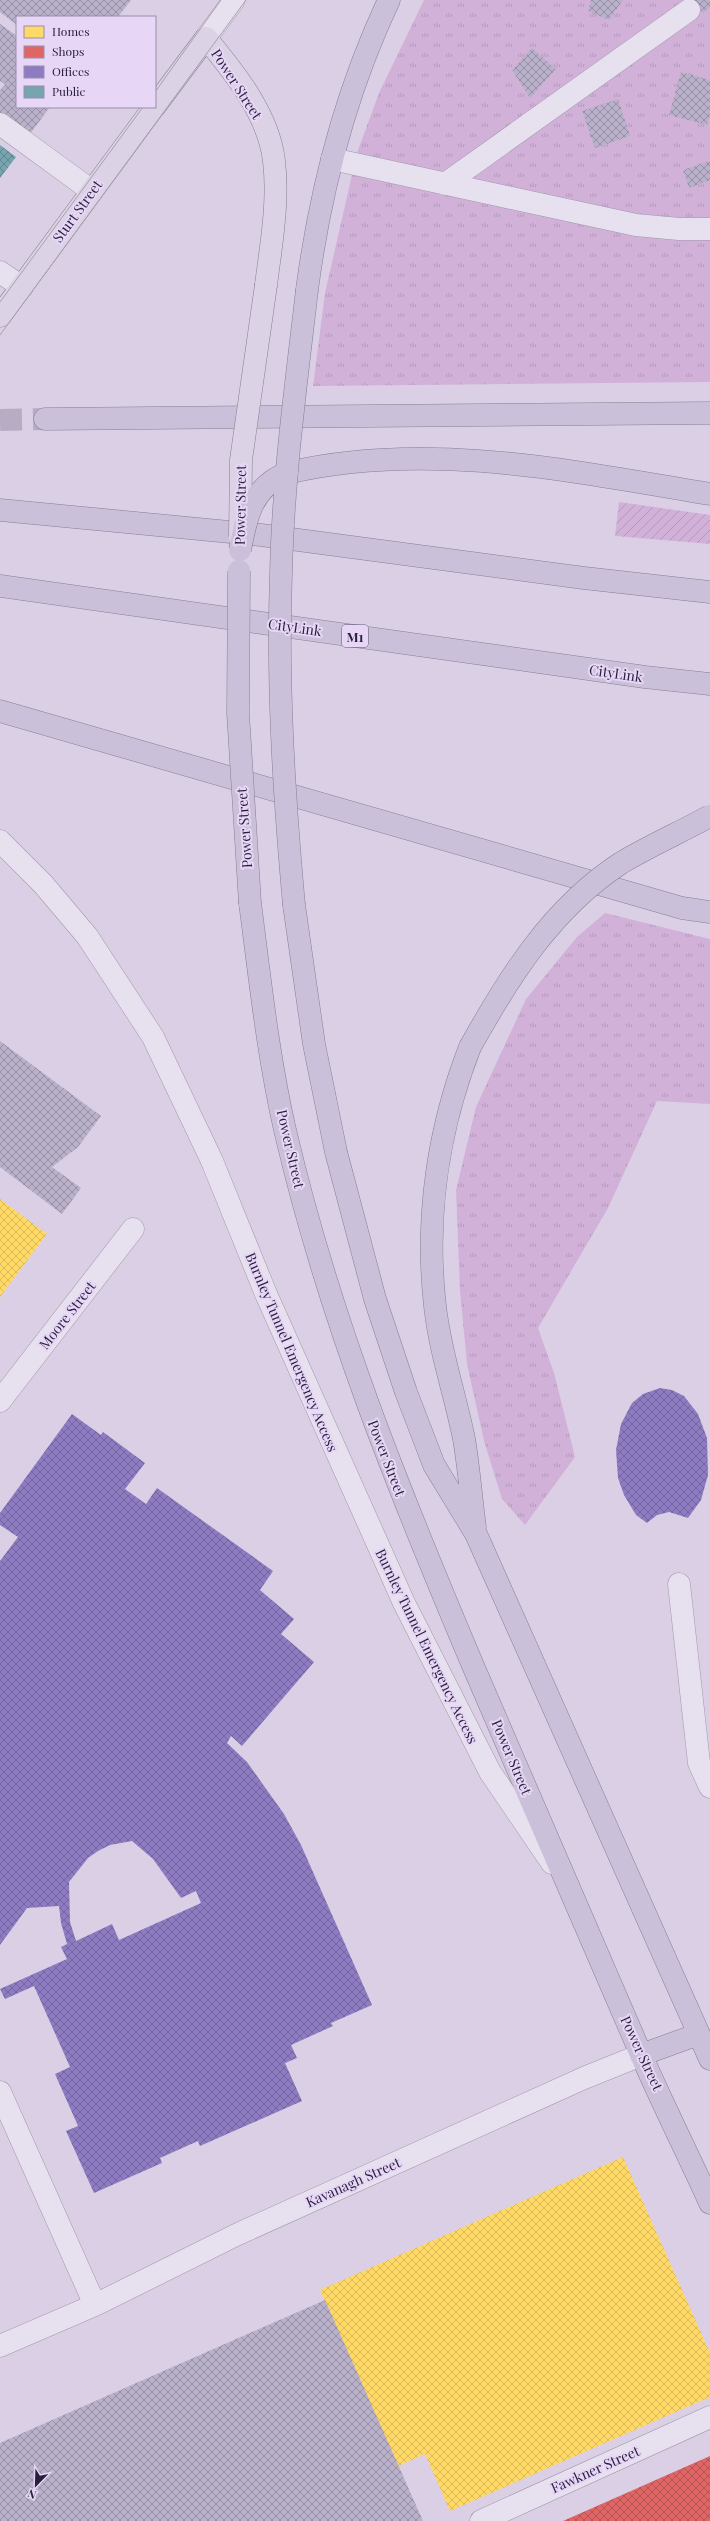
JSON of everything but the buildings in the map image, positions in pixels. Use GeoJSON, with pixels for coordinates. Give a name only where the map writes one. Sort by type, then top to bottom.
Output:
{"type":"FeatureCollection","features":[{"type":"Feature","properties":{"kind":"highway"},"geometry":{"type":"LineString","coordinates":[[389,0],[374,33],[353,90],[332,159],[317,224],[307,290],[287,473],[281,573],[279,660],[286,827],[294,905],[314,1044],[332,1137],[375,1299],[406,1392],[434,1465],[476,1534],[705,2032],[710,2059]]}},
{"type":"Feature","properties":{"kind":"highway"},"geometry":{"type":"LineString","coordinates":[[45,419],[706,411]]}},
{"type":"Feature","properties":{"kind":"highway"},"geometry":{"type":"LineString","coordinates":[[240,550],[246,518],[257,493],[269,482],[287,473],[365,462],[505,462],[580,472],[710,494]]}},
{"type":"Feature","properties":{"kind":"highway"},"geometry":{"type":"LineString","coordinates":[[0,510],[261,535],[584,578],[710,592]]}},
{"type":"Feature","properties":{"kind":"highway","name":"Power Street"},"geometry":{"type":"LineString","coordinates":[[240,550],[238,713],[250,903],[265,1014],[285,1129],[317,1249],[353,1368],[403,1501],[641,2055],[710,2203]]}},
{"type":"Feature","properties":{"kind":"highway","name":"CityLink"},"geometry":{"type":"LineString","coordinates":[[0,586],[645,677],[710,684]]}},
{"type":"Feature","properties":{"kind":"highway"},"geometry":{"type":"LineString","coordinates":[[0,711],[675,906],[710,912]]}},
{"type":"Feature","properties":{"kind":"highway"},"geometry":{"type":"LineString","coordinates":[[476,1534],[464,1439],[446,1374],[435,1306],[431,1248],[435,1184],[444,1127],[454,1087],[470,1047],[504,986],[544,930],[594,884],[621,864],[710,816]]}},
{"type":"Feature","properties":{"kind":"highway","name":"Kavanagh Street"},"geometry":{"type":"LineString","coordinates":[[641,2055],[705,2032]]}},
{"type":"Feature","properties":{"kind":"main road","name":"Sturt Street"},"geometry":{"type":"LineString","coordinates":[[156,105],[206,38]]}},
{"type":"Feature","properties":{"kind":"main road","name":"Power Street"},"geometry":{"type":"LineString","coordinates":[[206,38],[250,100],[270,144],[274,161],[274,208],[266,285],[241,460],[240,550]]}},
{"type":"Feature","properties":{"kind":"main road","name":"Sturt Street"},"geometry":{"type":"LineString","coordinates":[[0,316],[154,108]]}},
{"type":"Feature","properties":{"kind":"street","name":"Sturt Street"},"geometry":{"type":"LineString","coordinates":[[206,38],[234,0]]}},
{"type":"Feature","properties":{"kind":"street"},"geometry":{"type":"LineString","coordinates":[[445,184],[690,10]]}},
{"type":"Feature","properties":{"kind":"street"},"geometry":{"type":"LineString","coordinates":[[0,124],[92,190]]}},
{"type":"Feature","properties":{"kind":"street"},"geometry":{"type":"LineString","coordinates":[[332,159],[636,225],[679,229],[710,229]]}},
{"type":"Feature","properties":{"kind":"street"},"geometry":{"type":"LineString","coordinates":[[0,272],[22,287]]}},
{"type":"Feature","properties":{"kind":"street","name":"Burnley Tunnel Emergency Access"},"geometry":{"type":"LineString","coordinates":[[0,841],[44,884],[87,936],[153,1037],[212,1162],[266,1294],[404,1603],[490,1772],[564,1878]]}},
{"type":"Feature","properties":{"kind":"street","name":"Moore Street"},"geometry":{"type":"LineString","coordinates":[[0,1401],[133,1229]]}},
{"type":"Feature","properties":{"kind":"street"},"geometry":{"type":"LineString","coordinates":[[680,1584],[699,1763],[710,1787]]}},
{"type":"Feature","properties":{"kind":"street","name":"Kavanagh Street"},"geometry":{"type":"LineString","coordinates":[[0,2346],[95,2305],[246,2231],[584,2078],[641,2055]]}},
{"type":"Feature","properties":{"kind":"street"},"geometry":{"type":"LineString","coordinates":[[0,2092],[95,2305]]}},
{"type":"Feature","properties":{"kind":"street","name":"Fawkner Street"},"geometry":{"type":"LineString","coordinates":[[481,2521],[710,2417]]}},
{"type":"Feature","properties":{"kind":"green space"},"geometry":{"type":"Polygon","coordinates":[[[424,0],[710,0],[710,382],[313,386],[325,293],[357,153],[379,93],[424,0]]]}},
{"type":"Feature","properties":{"kind":"green space"},"geometry":{"type":"Polygon","coordinates":[[[619,502],[710,515],[710,544],[615,536],[619,502]]]}},
{"type":"Feature","properties":{"kind":"green space"},"geometry":{"type":"Polygon","coordinates":[[[605,913],[710,939],[710,1104],[657,1101],[608,1208],[538,1328],[554,1373],[575,1457],[525,1525],[502,1499],[484,1441],[467,1364],[460,1291],[456,1190],[476,1107],[526,999],[577,937],[605,913]]]}},
{"type":"Feature","properties":{"kind":"tunnel"},"geometry":{"type":"LineString","coordinates":[[0,420],[45,419]]}},
{"type":"Feature","properties":{"kind":"tram line"},"geometry":{"type":"LineString","coordinates":[[156,91],[221,0]]}},
{"type":"Feature","properties":{"kind":"tram line"},"geometry":{"type":"LineString","coordinates":[[0,335],[246,0]]}},
{"type":"Feature","properties":{"kind":"tram line"},"geometry":{"type":"LineString","coordinates":[[0,302],[142,108]]}}]}
